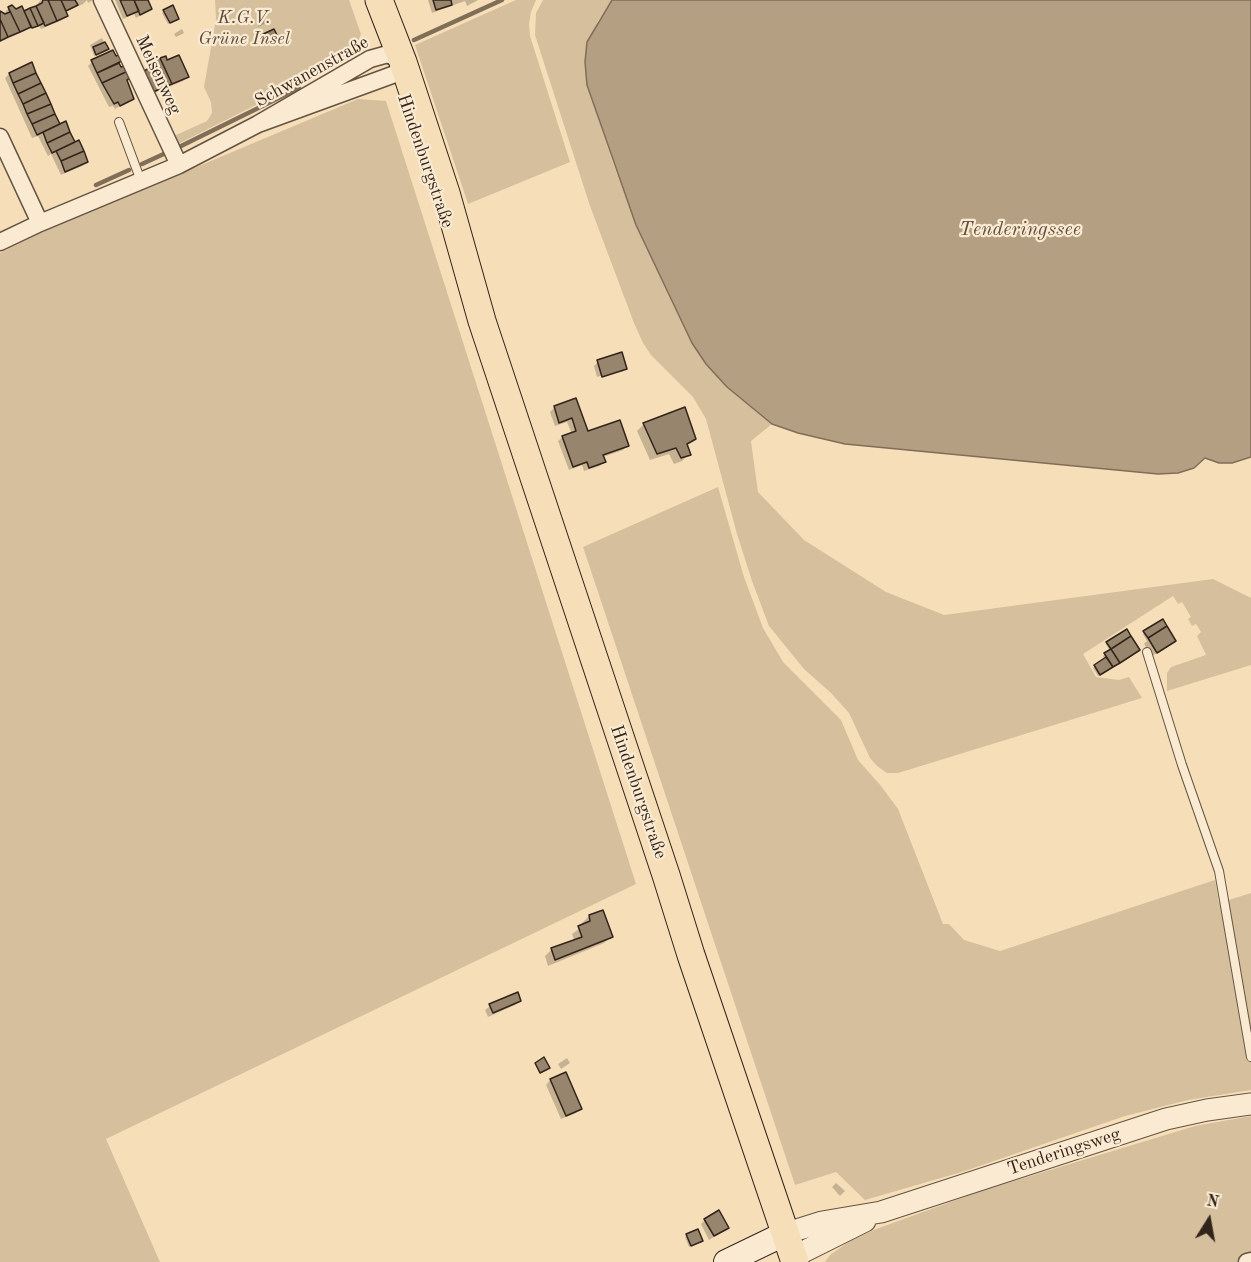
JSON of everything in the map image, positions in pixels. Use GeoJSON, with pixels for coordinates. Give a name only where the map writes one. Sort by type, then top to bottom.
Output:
{"type":"FeatureCollection","features":[{"type":"Feature","properties":{"kind":"main road","name":"Hindenburgstraße"},"geometry":{"type":"LineString","coordinates":[[373,0],[395,63],[446,192],[482,321],[788,1254]]}},
{"type":"Feature","properties":{"kind":"main road","name":"Hindenburgstraße"},"geometry":{"type":"LineString","coordinates":[[379,0],[395,63]]}},
{"type":"Feature","properties":{"kind":"main road"},"geometry":{"type":"LineString","coordinates":[[726,1262],[788,1254]]}},
{"type":"Feature","properties":{"kind":"street","name":"Meisenweg"},"geometry":{"type":"LineString","coordinates":[[102,0],[179,165]]}},
{"type":"Feature","properties":{"kind":"street","name":"Schwanenstraße"},"geometry":{"type":"LineString","coordinates":[[0,242],[179,165],[258,124],[370,59],[395,63]]}},
{"type":"Feature","properties":{"kind":"street"},"geometry":{"type":"LineString","coordinates":[[0,137],[40,223]]}},
{"type":"Feature","properties":{"kind":"street","name":"Tenderingsweg"},"geometry":{"type":"LineString","coordinates":[[788,1254],[822,1222],[881,1212],[1166,1119],[1251,1104]]}},
{"type":"Feature","properties":{"kind":"lane"},"geometry":{"type":"LineString","coordinates":[[119,122],[141,181]]}},
{"type":"Feature","properties":{"kind":"lane"},"geometry":{"type":"LineString","coordinates":[[1147,652],[1182,765],[1219,871],[1251,1057]]}},
{"type":"Feature","properties":{"kind":"green space","name":"K.G.V. Grüne Insel"},"geometry":{"type":"Polygon","coordinates":[[[215,0],[349,0],[361,34],[356,47],[332,67],[178,144],[174,136],[207,121],[212,113],[211,102],[204,87],[216,19],[215,0]]]}},
{"type":"Feature","properties":{"kind":"green space"},"geometry":{"type":"Polygon","coordinates":[[[516,0],[536,0],[529,24],[530,36],[570,162],[468,204],[415,45],[516,0]]]}},
{"type":"Feature","properties":{"kind":"green space"},"geometry":{"type":"Polygon","coordinates":[[[543,0],[612,0],[598,21],[585,62],[587,85],[612,160],[636,225],[692,343],[706,364],[727,387],[772,424],[751,441],[758,492],[804,540],[886,592],[944,615],[1213,579],[1251,598],[1251,665],[1167,691],[1167,673],[1171,667],[1206,655],[1197,636],[1201,632],[1196,624],[1192,626],[1188,619],[1191,617],[1182,602],[1178,604],[1173,596],[1083,654],[1096,677],[1119,680],[1129,677],[1142,698],[898,773],[887,773],[877,766],[870,758],[849,713],[804,669],[769,626],[737,534],[706,419],[693,397],[651,355],[634,323],[590,206],[535,35],[536,13],[543,0]]]}},
{"type":"Feature","properties":{"kind":"green space"},"geometry":{"type":"Polygon","coordinates":[[[358,99],[386,101],[636,884],[106,1139],[160,1262],[0,1262],[0,253],[47,230],[358,99]]]}},
{"type":"Feature","properties":{"kind":"green space"},"geometry":{"type":"Polygon","coordinates":[[[718,487],[744,577],[763,628],[783,662],[841,720],[858,760],[898,809],[943,924],[949,924],[964,940],[1000,951],[1215,880],[1219,903],[1251,893],[1251,1090],[1188,1100],[1125,1116],[965,1171],[865,1200],[836,1172],[795,1185],[583,547],[718,487]]]}},
{"type":"Feature","properties":{"kind":"green space"},"geometry":{"type":"Polygon","coordinates":[[[1251,1116],[1251,1257],[1237,1262],[825,1262],[830,1255],[850,1241],[876,1229],[981,1191],[1195,1126],[1251,1116]]]}},
{"type":"Feature","properties":{"kind":"water","name":"Tenderingssee"},"geometry":{"type":"Polygon","coordinates":[[[612,0],[1251,0],[1251,457],[1232,463],[1219,463],[1205,458],[1194,468],[1178,473],[1158,474],[845,444],[798,433],[772,424],[727,387],[706,364],[692,343],[636,225],[587,85],[585,62],[587,42],[612,0]]]}},
{"type":"Feature","properties":{"kind":"building"},"geometry":{"type":"Polygon","coordinates":[[[43,0],[48,0],[57,21],[45,26],[36,6],[43,0]]]}},
{"type":"Feature","properties":{"kind":"building"},"geometry":{"type":"Polygon","coordinates":[[[48,0],[61,0],[68,16],[57,21],[48,0]]]}},
{"type":"Feature","properties":{"kind":"building"},"geometry":{"type":"Polygon","coordinates":[[[61,0],[75,0],[78,5],[66,11],[61,0]]]}},
{"type":"Feature","properties":{"kind":"building"},"geometry":{"type":"Polygon","coordinates":[[[120,0],[134,0],[139,11],[127,16],[120,0]]]}},
{"type":"Feature","properties":{"kind":"building"},"geometry":{"type":"Polygon","coordinates":[[[134,0],[148,0],[152,9],[140,15],[134,0]]]}},
{"type":"Feature","properties":{"kind":"building"},"geometry":{"type":"Polygon","coordinates":[[[433,0],[451,0],[452,5],[436,10],[433,0]]]}},
{"type":"Feature","properties":{"kind":"building"},"geometry":{"type":"Polygon","coordinates":[[[12,5],[16,9],[22,6],[31,27],[20,32],[8,7],[12,5]]]}},
{"type":"Feature","properties":{"kind":"building"},"geometry":{"type":"Polygon","coordinates":[[[173,5],[179,19],[170,23],[163,10],[173,5]]]}},
{"type":"Feature","properties":{"kind":"building"},"geometry":{"type":"Polygon","coordinates":[[[36,6],[44,23],[38,26],[30,8],[36,6]]]}},
{"type":"Feature","properties":{"kind":"building"},"geometry":{"type":"Polygon","coordinates":[[[8,7],[20,32],[8,37],[0,19],[0,11],[5,14],[10,12],[8,7]]]}},
{"type":"Feature","properties":{"kind":"building"},"geometry":{"type":"Polygon","coordinates":[[[30,8],[38,26],[32,28],[24,11],[30,8]]]}},
{"type":"Feature","properties":{"kind":"building"},"geometry":{"type":"Polygon","coordinates":[[[0,19],[8,37],[0,41],[0,19]]]}},
{"type":"Feature","properties":{"kind":"building"},"geometry":{"type":"Polygon","coordinates":[[[274,29],[277,35],[264,42],[261,35],[274,29]]]}},
{"type":"Feature","properties":{"kind":"building"},"geometry":{"type":"Polygon","coordinates":[[[105,42],[109,49],[96,55],[93,47],[105,42]]]}},
{"type":"Feature","properties":{"kind":"building"},"geometry":{"type":"Polygon","coordinates":[[[113,50],[116,56],[120,54],[124,60],[97,73],[91,60],[113,50]]]}},
{"type":"Feature","properties":{"kind":"building"},"geometry":{"type":"Polygon","coordinates":[[[179,55],[189,77],[172,84],[160,58],[166,56],[167,60],[179,55]]]}},
{"type":"Feature","properties":{"kind":"building"},"geometry":{"type":"Polygon","coordinates":[[[160,58],[172,84],[153,92],[144,71],[155,65],[153,61],[160,58]]]}},
{"type":"Feature","properties":{"kind":"building"},"geometry":{"type":"Polygon","coordinates":[[[32,62],[36,73],[13,83],[9,73],[32,62]]]}},
{"type":"Feature","properties":{"kind":"building"},"geometry":{"type":"Polygon","coordinates":[[[119,63],[121,67],[126,65],[128,71],[102,83],[97,73],[119,63]]]}},
{"type":"Feature","properties":{"kind":"building"},"geometry":{"type":"Polygon","coordinates":[[[128,71],[132,77],[127,80],[134,99],[120,106],[118,102],[114,104],[102,83],[128,71]]]}},
{"type":"Feature","properties":{"kind":"building"},"geometry":{"type":"Polygon","coordinates":[[[36,73],[41,83],[18,94],[13,83],[36,73]]]}},
{"type":"Feature","properties":{"kind":"building"},"geometry":{"type":"Polygon","coordinates":[[[41,83],[46,93],[23,104],[18,94],[41,83]]]}},
{"type":"Feature","properties":{"kind":"building"},"geometry":{"type":"Polygon","coordinates":[[[46,93],[51,104],[27,114],[23,104],[46,93]]]}},
{"type":"Feature","properties":{"kind":"building"},"geometry":{"type":"Polygon","coordinates":[[[51,104],[55,114],[32,124],[27,114],[51,104]]]}},
{"type":"Feature","properties":{"kind":"building"},"geometry":{"type":"Polygon","coordinates":[[[55,114],[60,124],[37,135],[32,124],[55,114]]]}},
{"type":"Feature","properties":{"kind":"building"},"geometry":{"type":"Polygon","coordinates":[[[66,121],[70,132],[47,143],[43,132],[66,121]]]}},
{"type":"Feature","properties":{"kind":"building"},"geometry":{"type":"Polygon","coordinates":[[[70,132],[75,142],[52,153],[47,143],[70,132]]]}},
{"type":"Feature","properties":{"kind":"building"},"geometry":{"type":"Polygon","coordinates":[[[79,140],[84,151],[61,161],[56,151],[79,140]]]}},
{"type":"Feature","properties":{"kind":"building"},"geometry":{"type":"Polygon","coordinates":[[[84,151],[88,162],[65,172],[61,161],[84,151]]]}},
{"type":"Feature","properties":{"kind":"building"},"geometry":{"type":"Polygon","coordinates":[[[622,352],[627,369],[602,377],[597,360],[622,352]]]}},
{"type":"Feature","properties":{"kind":"building"},"geometry":{"type":"Polygon","coordinates":[[[576,398],[588,431],[620,420],[629,446],[603,455],[606,462],[589,468],[587,462],[573,467],[562,436],[576,431],[572,418],[559,423],[554,406],[576,398]]]}},
{"type":"Feature","properties":{"kind":"building"},"geometry":{"type":"Polygon","coordinates":[[[685,407],[696,439],[687,444],[691,455],[681,458],[676,448],[657,454],[643,423],[685,407]]]}},
{"type":"Feature","properties":{"kind":"building"},"geometry":{"type":"Polygon","coordinates":[[[1163,619],[1167,626],[1148,638],[1143,631],[1163,619]]]}},
{"type":"Feature","properties":{"kind":"building"},"geometry":{"type":"Polygon","coordinates":[[[1167,626],[1176,641],[1157,653],[1148,638],[1167,626]]]}},
{"type":"Feature","properties":{"kind":"building"},"geometry":{"type":"Polygon","coordinates":[[[1127,629],[1131,636],[1111,649],[1106,642],[1127,629]]]}},
{"type":"Feature","properties":{"kind":"building"},"geometry":{"type":"Polygon","coordinates":[[[1131,636],[1140,650],[1120,663],[1111,649],[1131,636]]]}},
{"type":"Feature","properties":{"kind":"building"},"geometry":{"type":"Polygon","coordinates":[[[1111,649],[1120,663],[1113,667],[1104,653],[1111,649]]]}},
{"type":"Feature","properties":{"kind":"building"},"geometry":{"type":"Polygon","coordinates":[[[1106,657],[1113,667],[1100,675],[1094,665],[1106,657]]]}},
{"type":"Feature","properties":{"kind":"building"},"geometry":{"type":"Polygon","coordinates":[[[603,910],[613,937],[555,960],[551,948],[582,937],[578,926],[590,921],[589,915],[603,910]]]}},
{"type":"Feature","properties":{"kind":"building"},"geometry":{"type":"Polygon","coordinates":[[[518,992],[521,1001],[493,1013],[489,1004],[518,992]]]}},
{"type":"Feature","properties":{"kind":"building"},"geometry":{"type":"Polygon","coordinates":[[[544,1057],[550,1068],[540,1073],[535,1063],[544,1057]]]}},
{"type":"Feature","properties":{"kind":"building"},"geometry":{"type":"Polygon","coordinates":[[[566,1072],[582,1109],[566,1116],[550,1079],[566,1072]]]}},
{"type":"Feature","properties":{"kind":"building"},"geometry":{"type":"Polygon","coordinates":[[[719,1210],[729,1228],[714,1236],[704,1219],[719,1210]]]}},
{"type":"Feature","properties":{"kind":"building"},"geometry":{"type":"Polygon","coordinates":[[[698,1229],[703,1241],[691,1246],[686,1234],[698,1229]]]}},
{"type":"Feature","properties":{"kind":"waterway"},"geometry":{"type":"LineString","coordinates":[[414,40],[502,0]]}},
{"type":"Feature","properties":{"kind":"waterway"},"geometry":{"type":"LineString","coordinates":[[179,147],[299,88]]}},
{"type":"Feature","properties":{"kind":"waterway"},"geometry":{"type":"LineString","coordinates":[[142,164],[168,152]]}},
{"type":"Feature","properties":{"kind":"waterway"},"geometry":{"type":"LineString","coordinates":[[96,185],[129,170]]}}]}
